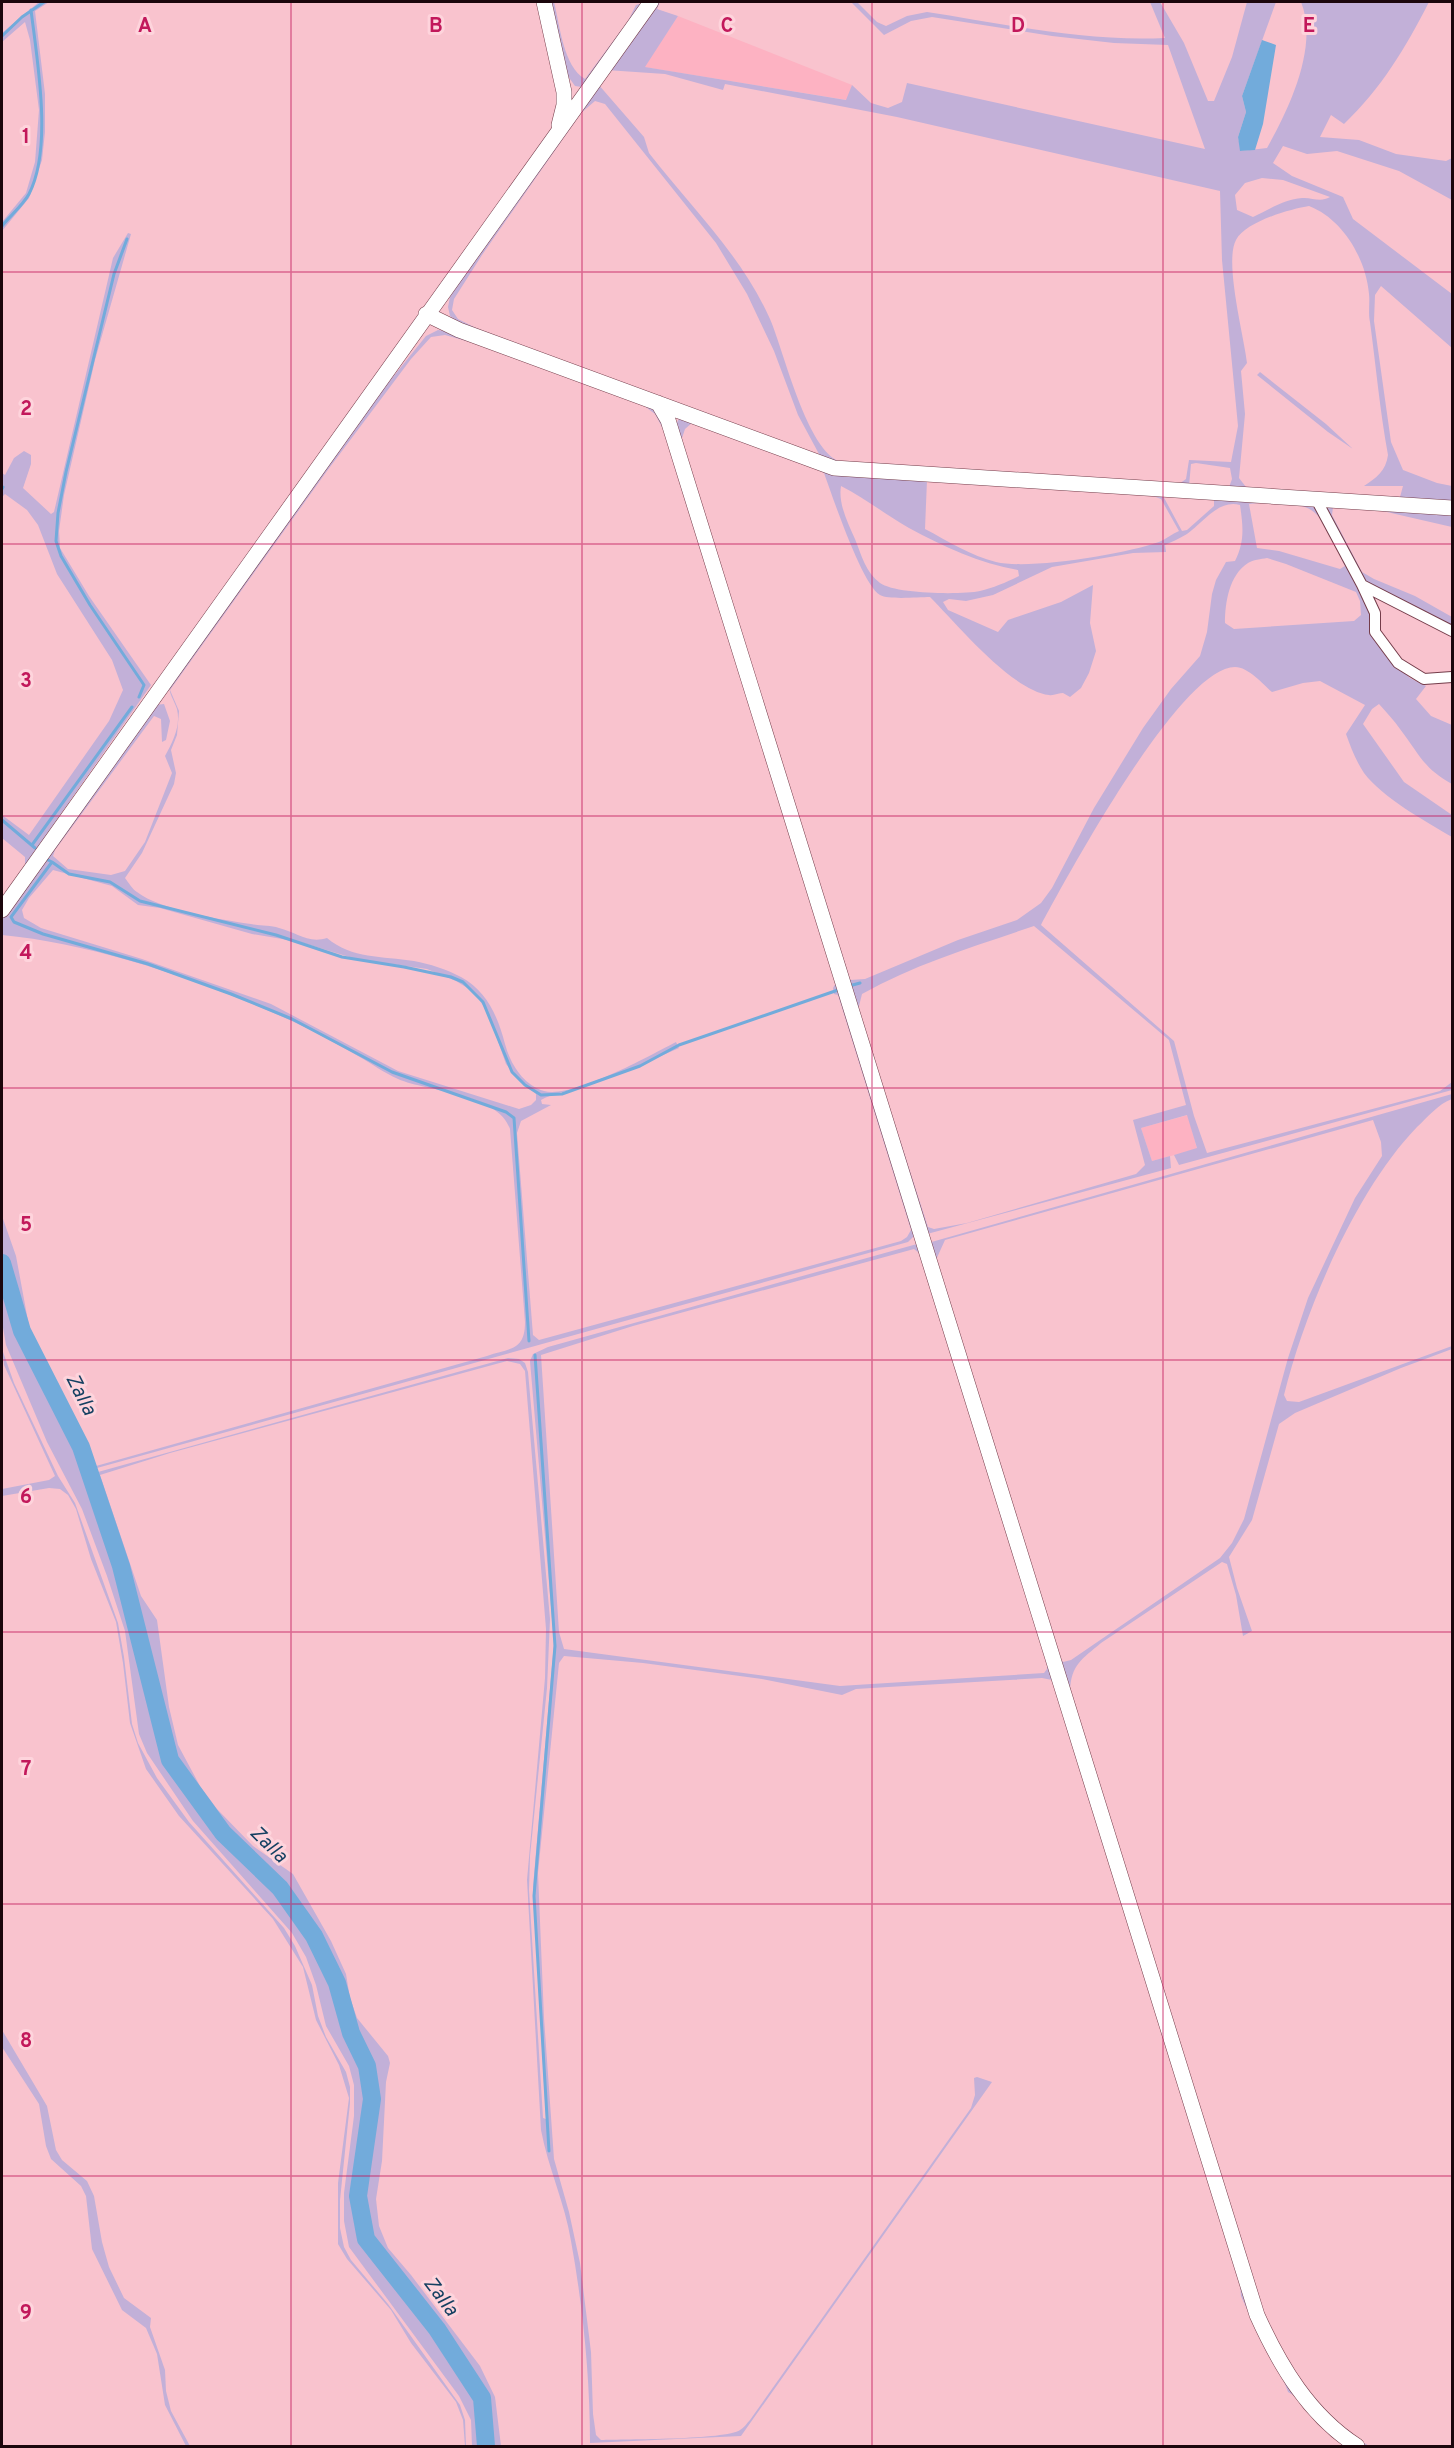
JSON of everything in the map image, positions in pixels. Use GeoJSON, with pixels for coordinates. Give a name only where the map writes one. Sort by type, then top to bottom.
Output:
{"type":"FeatureCollection","features":[{"type":"Feature","properties":{"kind":"street"},"geometry":{"type":"LineString","coordinates":[[544,2],[564,92],[562,115],[554,137]]}},
{"type":"Feature","properties":{"kind":"street"},"geometry":{"type":"LineString","coordinates":[[2,910],[651,2]]}},
{"type":"Feature","properties":{"kind":"street"},"geometry":{"type":"LineString","coordinates":[[564,92],[578,95],[587,91]]}},
{"type":"Feature","properties":{"kind":"street"},"geometry":{"type":"LineString","coordinates":[[426,314],[459,330],[834,468],[1452,508]]}},
{"type":"Feature","properties":{"kind":"street"},"geometry":{"type":"LineString","coordinates":[[658,403],[668,420],[1257,2315],[1273,2351],[1296,2387],[1320,2415],[1357,2446]]}},
{"type":"Feature","properties":{"kind":"street"},"geometry":{"type":"LineString","coordinates":[[1317,501],[1375,613],[1376,632],[1398,663],[1424,679],[1452,677]]}},
{"type":"Feature","properties":{"kind":"street"},"geometry":{"type":"LineString","coordinates":[[1362,585],[1452,631]]}},
{"type":"Feature","properties":{"kind":"shaded area"},"geometry":{"type":"Polygon","coordinates":[[[39,2],[49,2],[35,11],[45,94],[42,160],[29,198],[2,231],[2,222],[26,193],[35,162],[39,110],[30,40],[25,22],[2,42],[2,33],[39,2]]]}},
{"type":"Feature","properties":{"kind":"shaded area"},"geometry":{"type":"Polygon","coordinates":[[[549,2],[554,2],[567,55],[578,73],[585,79],[628,21],[636,5],[646,2],[582,87],[575,86],[565,72],[549,2]]]}},
{"type":"Feature","properties":{"kind":"shaded area"},"geometry":{"type":"Polygon","coordinates":[[[656,2],[660,2],[657,9],[678,16],[645,67],[846,100],[852,85],[871,103],[888,108],[902,102],[907,83],[1205,149],[1168,45],[1114,43],[1052,36],[932,17],[911,21],[884,35],[851,2],[857,2],[877,22],[886,26],[907,16],[927,12],[1076,35],[1135,39],[1165,38],[1150,2],[1160,2],[1184,43],[1208,101],[1214,101],[1232,57],[1247,2],[1276,2],[1242,96],[1246,112],[1238,137],[1241,151],[1267,148],[1292,96],[1304,57],[1306,38],[1306,19],[1301,2],[1429,2],[1402,51],[1370,96],[1344,124],[1331,115],[1320,137],[1359,140],[1396,154],[1446,161],[1452,158],[1452,200],[1399,171],[1337,151],[1307,154],[1283,146],[1273,163],[1292,176],[1343,197],[1353,219],[1452,294],[1452,348],[1381,286],[1375,295],[1374,321],[1391,442],[1403,470],[1437,483],[1452,486],[1452,506],[1227,493],[1232,479],[1230,468],[1196,463],[1191,464],[1189,486],[833,463],[460,323],[450,316],[448,307],[450,297],[598,84],[644,137],[649,153],[715,233],[745,274],[770,319],[807,421],[829,454],[841,462],[1179,484],[1186,479],[1189,460],[1231,462],[1238,426],[1222,260],[1220,191],[897,117],[725,84],[723,90],[665,74],[606,70],[656,2]],[[595,101],[581,113],[454,299],[452,310],[458,319],[476,328],[815,456],[819,454],[798,415],[774,351],[747,294],[716,243],[605,104],[595,101]],[[1262,178],[1245,183],[1235,195],[1237,210],[1253,217],[1289,200],[1302,198],[1323,200],[1330,197],[1283,180],[1262,178]],[[1309,206],[1258,222],[1241,233],[1233,250],[1233,281],[1247,363],[1241,371],[1245,414],[1239,478],[1246,487],[1266,491],[1400,497],[1403,486],[1364,486],[1383,470],[1388,455],[1369,319],[1369,294],[1363,267],[1351,242],[1332,220],[1309,206]]]}},
{"type":"Feature","properties":{"kind":"shaded area"},"geometry":{"type":"Polygon","coordinates":[[[678,16],[852,85],[847,100],[644,67],[678,16]]]}},
{"type":"Feature","properties":{"kind":"shaded area"},"geometry":{"type":"Polygon","coordinates":[[[128,233],[131,234],[95,360],[64,495],[59,531],[60,548],[89,596],[151,685],[25,865],[25,857],[2,838],[2,815],[29,835],[109,721],[123,690],[112,660],[57,574],[38,525],[27,510],[5,494],[2,497],[2,473],[5,475],[14,458],[24,451],[31,455],[31,464],[23,488],[51,514],[54,512],[113,258],[128,233]]]}},
{"type":"Feature","properties":{"kind":"shaded area"},"geometry":{"type":"Polygon","coordinates":[[[438,330],[450,332],[650,403],[665,424],[914,1236],[908,1242],[97,1468],[98,1472],[508,1358],[519,1359],[525,1363],[528,1372],[550,1619],[547,1688],[530,1856],[529,1890],[543,2118],[546,2119],[533,1887],[554,1642],[530,1361],[533,1354],[548,1347],[917,1244],[1260,2332],[1349,2446],[1345,2446],[1321,2426],[1295,2396],[1288,2392],[1241,2296],[1240,2283],[1052,1680],[1042,1678],[856,1689],[842,1695],[762,1679],[643,1663],[564,1656],[559,1663],[538,1873],[544,2018],[554,2159],[580,2263],[591,2352],[593,2414],[596,2435],[601,2440],[716,2436],[743,2428],[971,2108],[975,2095],[974,2078],[992,2082],[741,2436],[590,2443],[587,2367],[575,2266],[561,2199],[541,2130],[527,1880],[545,1678],[546,1629],[525,1371],[520,1364],[507,1361],[170,1453],[100,1475],[141,1596],[157,1620],[169,1707],[178,1745],[200,1786],[217,1809],[253,1846],[293,1874],[331,1941],[346,1974],[350,1998],[357,2018],[388,2056],[390,2063],[386,2082],[382,2161],[376,2199],[379,2226],[388,2248],[480,2366],[495,2397],[501,2446],[472,2446],[471,2420],[459,2396],[349,2247],[344,2221],[344,2193],[354,2116],[354,2085],[349,2066],[326,2026],[316,1985],[306,1957],[292,1933],[193,1821],[147,1753],[139,1734],[125,1631],[107,1576],[82,1509],[47,1442],[6,1345],[2,1322],[2,1216],[16,1256],[31,1337],[43,1372],[81,1432],[96,1466],[515,1347],[522,1338],[525,1322],[510,1129],[503,1117],[492,1108],[461,1095],[398,1079],[318,1034],[260,1007],[188,979],[113,956],[2,935],[2,919],[151,708],[164,704],[170,721],[166,740],[162,742],[161,719],[154,716],[55,850],[53,856],[68,869],[111,875],[125,871],[145,842],[172,773],[165,756],[176,733],[178,715],[170,691],[169,685],[368,408],[426,336],[438,330]],[[445,335],[431,337],[411,359],[327,471],[170,690],[179,711],[177,735],[171,750],[176,773],[174,784],[142,853],[125,878],[134,889],[147,898],[176,909],[224,920],[276,927],[308,939],[327,938],[357,953],[420,962],[461,977],[485,997],[499,1024],[510,1059],[518,1072],[530,1084],[544,1091],[557,1092],[591,1083],[676,1042],[679,1048],[645,1063],[598,1082],[541,1100],[542,1104],[551,1105],[521,1121],[517,1133],[533,1335],[539,1340],[901,1241],[911,1230],[838,995],[834,994],[833,988],[836,983],[663,429],[655,414],[643,405],[488,347],[445,335]],[[53,870],[29,898],[22,910],[24,918],[41,928],[142,959],[271,1004],[398,1071],[519,1109],[531,1105],[536,1100],[536,1094],[517,1078],[506,1064],[488,1013],[474,992],[456,981],[427,969],[356,959],[300,942],[252,934],[160,908],[138,905],[112,886],[53,870]],[[914,1249],[633,1326],[541,1355],[559,1632],[564,1649],[840,1686],[1044,1673],[1047,1669],[1047,1660],[919,1253],[914,1249]]]}},
{"type":"Feature","properties":{"kind":"shaded area"},"geometry":{"type":"Polygon","coordinates":[[[1260,372],[1326,424],[1353,449],[1257,375],[1260,372]]]}},
{"type":"Feature","properties":{"kind":"shaded area"},"geometry":{"type":"Polygon","coordinates":[[[680,417],[809,462],[1162,494],[1182,531],[1187,530],[1214,506],[1214,498],[1308,504],[1316,509],[1325,518],[1395,664],[1410,678],[1426,686],[1416,699],[1431,716],[1452,725],[1452,784],[1428,766],[1379,704],[1372,709],[1363,724],[1404,782],[1452,815],[1452,837],[1393,800],[1364,773],[1346,734],[1365,705],[1320,681],[1303,683],[1272,692],[1250,673],[1235,667],[1212,676],[1185,701],[1156,736],[1099,822],[1041,925],[1174,1041],[1194,1116],[1207,1153],[1440,1091],[1452,1082],[1452,1090],[1179,1165],[1174,1155],[1197,1148],[1187,1115],[1141,1128],[1152,1161],[1170,1156],[1171,1168],[927,1234],[675,426],[680,417]],[[693,422],[685,429],[681,441],[850,980],[865,979],[958,940],[1017,920],[1041,903],[1052,888],[1094,808],[1143,728],[1171,689],[1200,656],[1207,632],[1216,580],[1226,562],[1235,561],[1242,540],[1240,505],[1225,505],[1211,513],[1187,534],[1165,545],[1166,552],[1133,553],[1052,567],[993,595],[966,601],[949,599],[943,602],[948,610],[998,632],[1008,620],[1061,602],[1093,585],[1090,623],[1096,651],[1089,673],[1081,688],[1070,697],[1063,693],[1051,695],[1034,690],[1002,669],[969,639],[930,597],[897,598],[880,595],[873,588],[856,558],[824,473],[815,467],[693,422]],[[927,480],[925,529],[978,556],[1011,564],[1054,562],[1124,551],[1159,542],[1179,531],[1161,499],[1153,496],[927,480]],[[841,486],[842,506],[868,569],[875,579],[888,587],[929,593],[971,592],[1005,583],[1019,576],[1018,570],[976,559],[922,535],[841,486]],[[1269,502],[1249,504],[1257,548],[1279,551],[1340,569],[1345,566],[1324,523],[1310,510],[1298,505],[1269,502]],[[1267,558],[1255,560],[1242,568],[1229,590],[1225,623],[1234,629],[1354,621],[1361,615],[1360,601],[1356,592],[1286,564],[1267,558]],[[1034,926],[904,973],[862,994],[858,1010],[928,1227],[934,1229],[967,1223],[1136,1174],[1145,1165],[1133,1120],[1186,1105],[1169,1040],[1034,926]]]}},
{"type":"Feature","properties":{"kind":"shaded area"},"geometry":{"type":"Polygon","coordinates":[[[1326,506],[1452,513],[1452,527],[1378,510],[1333,507],[1332,515],[1362,572],[1415,596],[1452,617],[1452,626],[1384,595],[1361,578],[1326,506]]]}},
{"type":"Feature","properties":{"kind":"shaded area"},"geometry":{"type":"Polygon","coordinates":[[[1452,1094],[1452,1099],[1433,1111],[1395,1153],[1373,1184],[1354,1217],[1319,1289],[1293,1362],[1284,1395],[1287,1401],[1299,1402],[1452,1346],[1452,1349],[1295,1413],[1279,1424],[1252,1520],[1229,1557],[1252,1631],[1243,1636],[1236,1595],[1227,1564],[1222,1562],[1088,1654],[1075,1669],[1070,1691],[1268,2327],[1311,2394],[1337,2422],[1369,2446],[1362,2446],[1310,2398],[1266,2331],[928,1243],[1452,1094]],[[1373,1120],[945,1240],[935,1262],[1058,1656],[1063,1662],[1071,1660],[1220,1558],[1232,1543],[1244,1519],[1288,1358],[1308,1298],[1355,1198],[1382,1156],[1381,1142],[1373,1120]]]}},
{"type":"Feature","properties":{"kind":"shaded area"},"geometry":{"type":"Polygon","coordinates":[[[1188,1115],[1197,1149],[1152,1161],[1141,1128],[1188,1115]]]}},
{"type":"Feature","properties":{"kind":"shaded area"},"geometry":{"type":"Polygon","coordinates":[[[2,1349],[14,1383],[58,1476],[75,1503],[118,1623],[132,1724],[138,1743],[157,1778],[189,1822],[284,1928],[295,1946],[312,1985],[318,2016],[326,2037],[346,2072],[350,2087],[340,2200],[340,2228],[344,2247],[351,2260],[388,2304],[460,2405],[465,2420],[466,2446],[463,2420],[456,2402],[411,2343],[391,2310],[347,2259],[338,2244],[338,2183],[349,2098],[339,2065],[316,2020],[303,1967],[273,1919],[179,1816],[146,1769],[130,1723],[116,1622],[91,1559],[76,1509],[68,1495],[60,1489],[49,1488],[2,1496],[2,1489],[49,1480],[55,1476],[4,1365],[2,1349]]]}},
{"type":"Feature","properties":{"kind":"shaded area"},"geometry":{"type":"Polygon","coordinates":[[[2,2030],[47,2106],[56,2150],[62,2160],[87,2181],[94,2196],[109,2267],[124,2298],[151,2318],[150,2327],[165,2370],[166,2391],[171,2411],[190,2446],[186,2446],[165,2405],[157,2354],[146,2328],[122,2310],[92,2249],[86,2196],[81,2186],[51,2159],[46,2146],[39,2104],[2,2047],[2,2030]]]}},
{"type":"Feature","properties":{"kind":"water"},"geometry":{"type":"Polygon","coordinates":[[[1262,40],[1276,45],[1263,124],[1255,150],[1240,151],[1238,137],[1246,112],[1242,96],[1262,40]]]}},
{"type":"Feature","properties":{"kind":"waterway"},"geometry":{"type":"LineString","coordinates":[[2,36],[22,17],[44,2]]}},
{"type":"Feature","properties":{"kind":"waterway"},"geometry":{"type":"LineString","coordinates":[[2,226],[29,194],[36,175],[40,153],[41,104],[31,10]]}},
{"type":"Feature","properties":{"kind":"waterway"},"geometry":{"type":"LineString","coordinates":[[127,239],[114,274],[66,472],[58,513],[56,541],[61,556],[90,605],[144,685],[139,697]]}},
{"type":"Feature","properties":{"kind":"waterway"},"geometry":{"type":"LineString","coordinates":[[32,845],[132,707]]}},
{"type":"Feature","properties":{"kind":"waterway"},"geometry":{"type":"LineString","coordinates":[[2,820],[35,848]]}},
{"type":"Feature","properties":{"kind":"waterway"},"geometry":{"type":"LineString","coordinates":[[48,860],[52,862],[11,917],[14,922],[43,934],[148,964],[231,994],[292,1019],[392,1072],[506,1112],[514,1118],[529,1341]]}},
{"type":"Feature","properties":{"kind":"waterway"},"geometry":{"type":"LineString","coordinates":[[52,862],[69,874],[110,882],[140,901],[276,935],[342,957],[404,967],[451,977],[463,982],[483,1002],[512,1072],[525,1085],[541,1095],[562,1094],[640,1066],[679,1045],[838,990]]}},
{"type":"Feature","properties":{"kind":"waterway"},"geometry":{"type":"LineString","coordinates":[[849,986],[860,983]]}},
{"type":"Feature","properties":{"kind":"waterway","name":"Zalla"},"geometry":{"type":"LineString","coordinates":[[2,1263],[22,1331],[81,1447],[121,1566],[170,1760],[223,1833],[280,1888],[314,1936],[337,1983],[351,2033],[367,2066],[372,2099],[358,2196],[366,2239],[437,2329],[482,2398],[486,2446]]}},
{"type":"Feature","properties":{"kind":"waterway"},"geometry":{"type":"LineString","coordinates":[[535,1355],[555,1646],[534,1896],[549,2151]]}}]}
